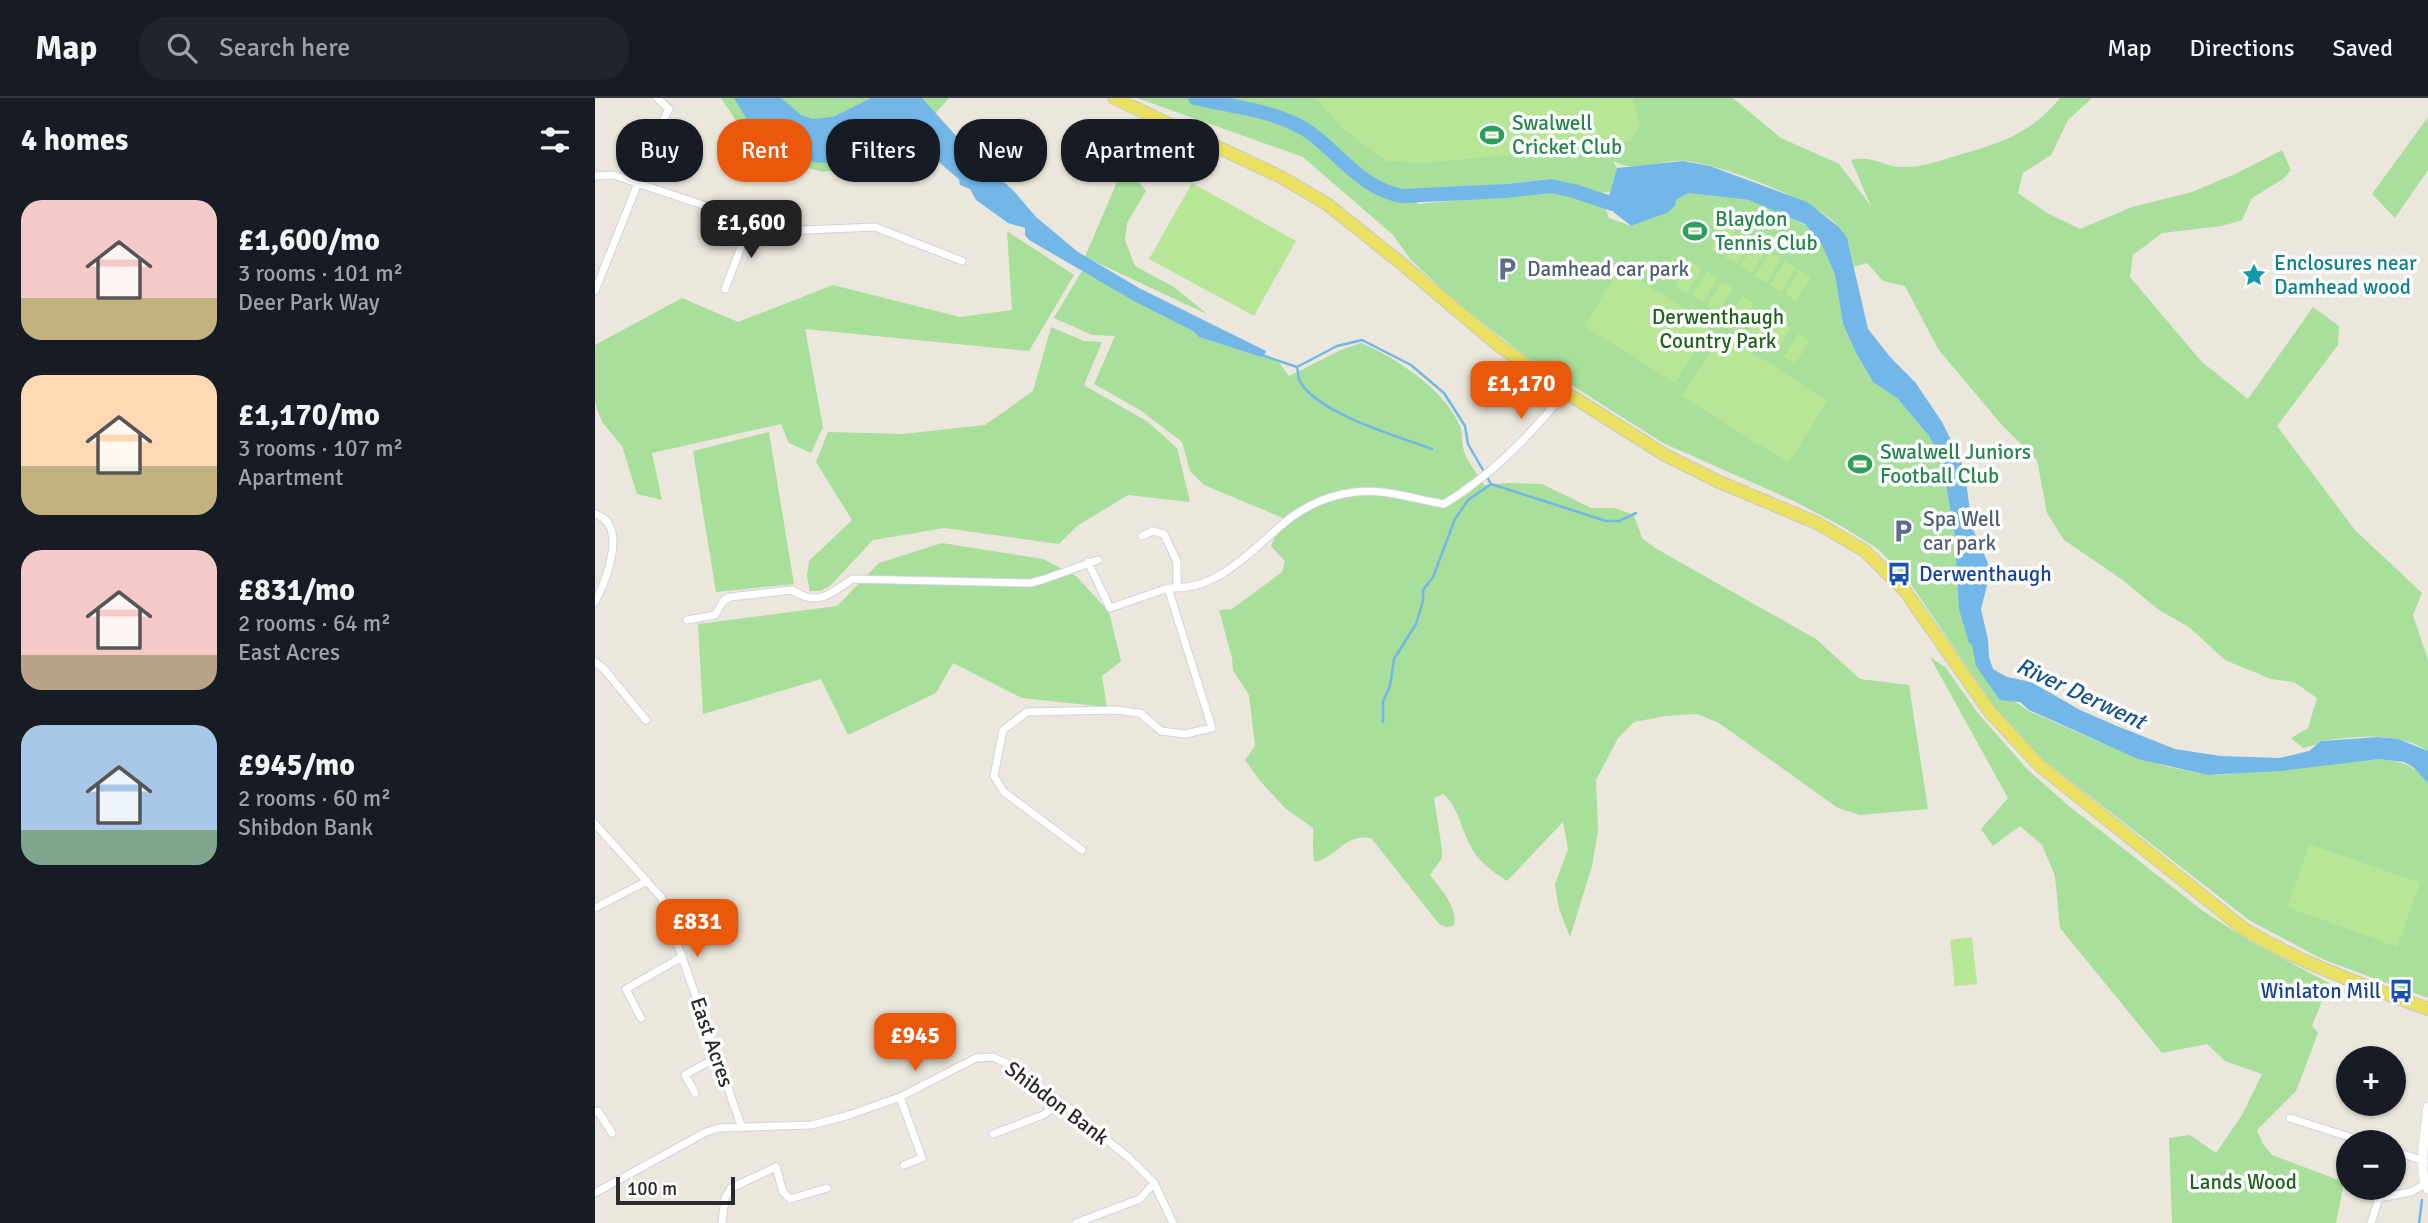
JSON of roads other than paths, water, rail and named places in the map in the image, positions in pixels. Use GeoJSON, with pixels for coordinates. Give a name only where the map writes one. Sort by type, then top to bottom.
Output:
{"type":"FeatureCollection","features":[{"type":"Feature","properties":{"kind":"main road"},"geometry":{"type":"LineString","coordinates":[[1114,98],[1280,177],[1327,204],[1498,345],[1565,393],[1665,455],[1717,481],[1817,523],[1865,551],[1905,591],[1990,712],[2039,765],[2244,929],[2331,974],[2428,1009]]}},
{"type":"Feature","properties":{"kind":"street"},"geometry":{"type":"LineString","coordinates":[[595,291],[638,183],[646,154],[669,109],[657,98]]}},
{"type":"Feature","properties":{"kind":"street"},"geometry":{"type":"LineString","coordinates":[[595,176],[613,175],[781,231],[875,227],[962,261]]}},
{"type":"Feature","properties":{"kind":"street"},"geometry":{"type":"LineString","coordinates":[[725,289],[751,221]]}},
{"type":"Feature","properties":{"kind":"street"},"geometry":{"type":"LineString","coordinates":[[1088,562],[1110,608],[1168,588],[1192,587],[1214,579],[1260,545],[1290,518],[1316,502],[1343,494],[1373,490],[1444,504],[1494,466],[1545,417],[1565,393]]}},
{"type":"Feature","properties":{"kind":"street"},"geometry":{"type":"LineString","coordinates":[[595,602],[610,566],[613,548],[609,524],[597,514]]}},
{"type":"Feature","properties":{"kind":"street"},"geometry":{"type":"LineString","coordinates":[[1142,536],[1153,531],[1164,534],[1177,562],[1177,588]]}},
{"type":"Feature","properties":{"kind":"street"},"geometry":{"type":"LineString","coordinates":[[687,620],[715,615],[724,600],[730,597],[792,590],[802,597],[817,599],[829,595],[852,579],[1030,583],[1098,560]]}},
{"type":"Feature","properties":{"kind":"street"},"geometry":{"type":"LineString","coordinates":[[1082,850],[1004,792],[994,776],[1003,730],[1027,712],[1115,710],[1140,713],[1161,731],[1185,734],[1212,728],[1168,588]]}},
{"type":"Feature","properties":{"kind":"street"},"geometry":{"type":"LineString","coordinates":[[595,662],[604,669],[646,720]]}},
{"type":"Feature","properties":{"kind":"street","name":"East Acres"},"geometry":{"type":"LineString","coordinates":[[595,824],[661,897],[742,1128]]}},
{"type":"Feature","properties":{"kind":"street"},"geometry":{"type":"LineString","coordinates":[[595,908],[647,881]]}},
{"type":"Feature","properties":{"kind":"street"},"geometry":{"type":"LineString","coordinates":[[641,1018],[626,989],[682,957]]}},
{"type":"Feature","properties":{"kind":"street"},"geometry":{"type":"LineString","coordinates":[[695,1093],[685,1075],[717,1057]]}},
{"type":"Feature","properties":{"kind":"street","name":"Shibdon Bank"},"geometry":{"type":"LineString","coordinates":[[595,1191],[706,1132],[719,1128],[812,1125],[900,1097],[976,1058],[993,1057],[1006,1063],[1061,1102],[1129,1158],[1154,1183],[1173,1223]]}},
{"type":"Feature","properties":{"kind":"street"},"geometry":{"type":"LineString","coordinates":[[900,1097],[922,1158],[904,1165]]}},
{"type":"Feature","properties":{"kind":"street"},"geometry":{"type":"LineString","coordinates":[[993,1134],[1043,1115],[1061,1102]]}},
{"type":"Feature","properties":{"kind":"street"},"geometry":{"type":"LineString","coordinates":[[2371,1223],[2379,1198],[2426,1187],[2424,1161],[2428,1107]]}},
{"type":"Feature","properties":{"kind":"street"},"geometry":{"type":"LineString","coordinates":[[595,1112],[598,1111],[612,1133]]}},
{"type":"Feature","properties":{"kind":"street"},"geometry":{"type":"LineString","coordinates":[[2290,1118],[2336,1133]]}},
{"type":"Feature","properties":{"kind":"street"},"geometry":{"type":"LineString","coordinates":[[2406,1155],[2424,1161]]}},
{"type":"Feature","properties":{"kind":"street"},"geometry":{"type":"LineString","coordinates":[[722,1223],[725,1198],[731,1188],[776,1167],[783,1192],[790,1199],[827,1188]]}},
{"type":"Feature","properties":{"kind":"street"},"geometry":{"type":"LineString","coordinates":[[1076,1223],[1140,1199],[1154,1183]]}},
{"type":"Feature","properties":{"kind":"water"},"geometry":{"type":"Polygon","coordinates":[[[734,98],[781,98],[801,115],[813,119],[833,117],[871,98],[922,98],[954,134],[954,175],[940,162],[940,119],[826,119],[826,163],[812,162],[812,119],[747,119],[734,98]]]}},
{"type":"Feature","properties":{"kind":"water"},"geometry":{"type":"Polygon","coordinates":[[[1683,161],[1710,166],[1807,202],[1839,227],[1847,238],[1868,329],[1915,382],[1942,422],[1960,458],[1965,473],[1972,527],[1991,570],[1981,609],[1993,669],[2007,677],[2031,682],[2080,710],[2175,749],[2220,756],[2280,758],[2309,751],[2321,741],[2378,737],[2398,739],[2428,751],[2428,783],[2413,767],[2404,762],[2379,759],[2280,771],[2208,775],[2138,759],[2029,710],[2020,702],[2000,700],[1976,666],[1972,644],[1969,643],[1959,609],[1955,537],[1942,461],[1929,436],[1897,398],[1873,382],[1855,351],[1843,324],[1835,275],[1821,243],[1805,224],[1749,200],[1688,193],[1676,200],[1675,206],[1667,213],[1631,226],[1613,212],[1604,199],[1609,196],[1617,168],[1683,161]]]}},
{"type":"Feature","properties":{"kind":"water"},"geometry":{"type":"Polygon","coordinates":[[[960,182],[1004,182],[1036,217],[1078,252],[1139,288],[1266,351],[1264,356],[1199,337],[1193,331],[1134,301],[1029,240],[1025,235],[1025,228],[1008,223],[976,200],[970,189],[960,185],[960,182]]]}},
{"type":"Feature","properties":{"kind":"waterway","name":"River Derwent"},"geometry":{"type":"LineString","coordinates":[[1195,98],[1254,110],[1296,125],[1309,132],[1363,178],[1375,186],[1402,196],[1551,186],[1613,204],[1621,202]]}},
{"type":"Feature","properties":{"kind":"waterway"},"geometry":{"type":"LineString","coordinates":[[1264,356],[1297,367],[1337,346],[1362,340],[1411,365],[1444,393],[1465,426],[1468,444],[1491,484],[1606,521],[1619,521],[1636,513]]}},
{"type":"Feature","properties":{"kind":"waterway"},"geometry":{"type":"LineString","coordinates":[[1297,367],[1301,383],[1325,405],[1360,423],[1432,449]]}},
{"type":"Feature","properties":{"kind":"waterway"},"geometry":{"type":"LineString","coordinates":[[1383,722],[1383,702],[1390,686],[1394,659],[1416,624],[1423,601],[1423,590],[1433,577],[1455,519],[1468,500],[1490,485]]}},
{"type":"Feature","properties":{"kind":"waterway"},"geometry":{"type":"LineString","coordinates":[[2419,1223],[2422,1200]]}},
{"type":"Feature","properties":{"kind":"place","name":"Swalwell Cricket Club"},"geometry":{"type":"Point","coordinates":[1492,135]}},
{"type":"Feature","properties":{"kind":"place","name":"Blaydon Tennis Club"},"geometry":{"type":"Point","coordinates":[1695,231]}},
{"type":"Feature","properties":{"kind":"place","name":"Damhead car park"},"geometry":{"type":"Point","coordinates":[1507,269]}},
{"type":"Feature","properties":{"kind":"place","name":"Enclosures near Damhead wood"},"geometry":{"type":"Point","coordinates":[2254,275]}},
{"type":"Feature","properties":{"kind":"place","name":"Swalwell Juniors Football Club"},"geometry":{"type":"Point","coordinates":[1860,464]}},
{"type":"Feature","properties":{"kind":"place","name":"Spa Well car park"},"geometry":{"type":"Point","coordinates":[1903,531]}},
{"type":"Feature","properties":{"kind":"place","name":"Derwenthaugh"},"geometry":{"type":"Point","coordinates":[1899,574]}},
{"type":"Feature","properties":{"kind":"place","name":"Winlaton Mill"},"geometry":{"type":"Point","coordinates":[2401,991]}},
{"type":"Feature","properties":{"kind":"park label","name":"Derwenthaugh Country Park"},"geometry":{"type":"Point","coordinates":[1718,329]}},
{"type":"Feature","properties":{"kind":"park label","name":"Lands Wood"},"geometry":{"type":"Point","coordinates":[2243,1182]}}]}
